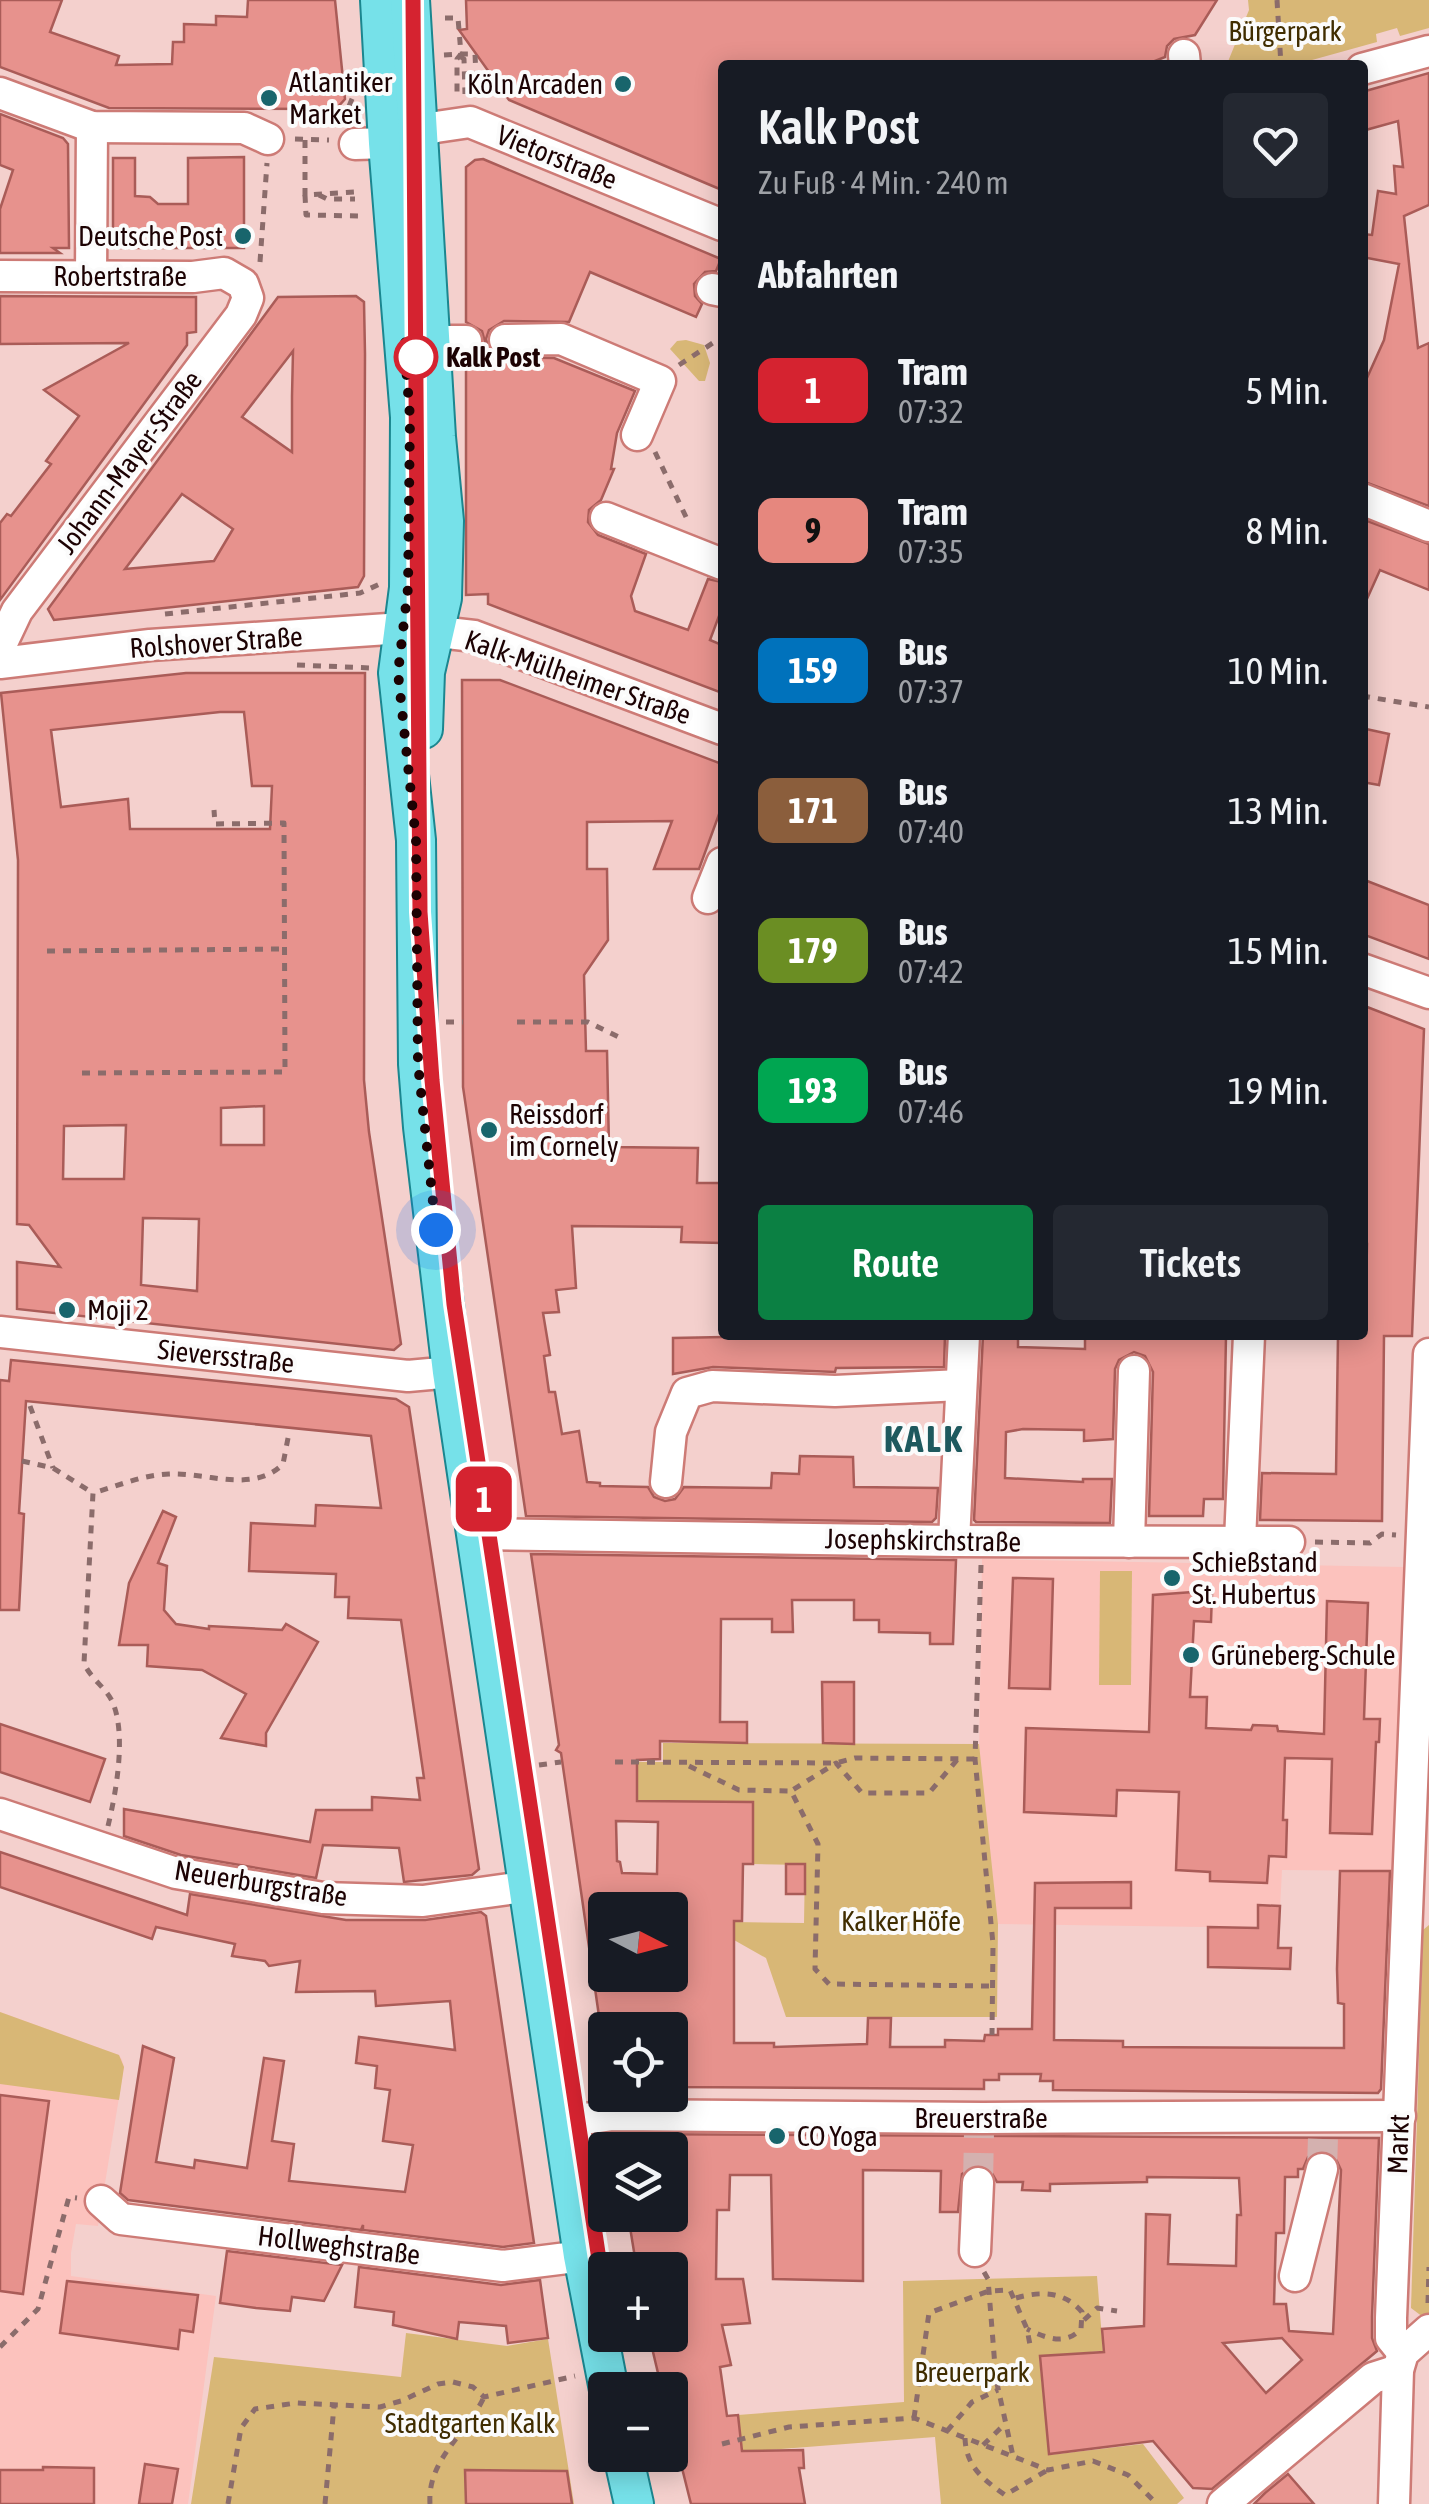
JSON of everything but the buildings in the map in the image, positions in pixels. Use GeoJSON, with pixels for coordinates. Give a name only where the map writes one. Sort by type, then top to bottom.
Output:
{"type":"FeatureCollection","features":[{"type":"Feature","properties":{"kind":"main road"},"geometry":{"type":"LineString","coordinates":[[380,0],[369,137],[410,417],[408,588],[425,672],[422,790],[416,840],[418,1064],[452,1372],[582,2256],[605,2372]]}},
{"type":"Feature","properties":{"kind":"main road"},"geometry":{"type":"LineString","coordinates":[[410,0],[369,137],[449,341],[442,598],[418,629]]}},
{"type":"Feature","properties":{"kind":"main road"},"geometry":{"type":"LineString","coordinates":[[627,2472],[634,2504]]}},
{"type":"Feature","properties":{"kind":"street"},"geometry":{"type":"LineString","coordinates":[[1368,67],[1429,52]]}},
{"type":"Feature","properties":{"kind":"street"},"geometry":{"type":"LineString","coordinates":[[0,93],[92,127],[244,128],[268,139]]}},
{"type":"Feature","properties":{"kind":"street","name":"Vietorstraße"},"geometry":{"type":"LineString","coordinates":[[369,137],[470,122],[718,223]]}},
{"type":"Feature","properties":{"kind":"street"},"geometry":{"type":"LineString","coordinates":[[91,276],[92,127]]}},
{"type":"Feature","properties":{"kind":"street","name":"Robertstraße"},"geometry":{"type":"LineString","coordinates":[[0,276],[193,277],[224,273],[238,278]]}},
{"type":"Feature","properties":{"kind":"street","name":"Johann-Mayer-Straße"},"geometry":{"type":"LineString","coordinates":[[0,647],[17,611],[242,315],[248,298],[238,278]]}},
{"type":"Feature","properties":{"kind":"street"},"geometry":{"type":"LineString","coordinates":[[505,340],[561,339],[660,381],[637,435]]}},
{"type":"Feature","properties":{"kind":"street"},"geometry":{"type":"LineString","coordinates":[[1368,501],[1429,526]]}},
{"type":"Feature","properties":{"kind":"street"},"geometry":{"type":"LineString","coordinates":[[606,518],[711,560]]}},
{"type":"Feature","properties":{"kind":"street","name":"Rolshover Straße"},"geometry":{"type":"LineString","coordinates":[[0,662],[150,645],[418,629]]}},
{"type":"Feature","properties":{"kind":"street","name":"Kalk-Mülheimer Straße"},"geometry":{"type":"LineString","coordinates":[[418,629],[474,636],[718,727]]}},
{"type":"Feature","properties":{"kind":"street"},"geometry":{"type":"LineString","coordinates":[[708,898],[718,874]]}},
{"type":"Feature","properties":{"kind":"street"},"geometry":{"type":"LineString","coordinates":[[1368,971],[1429,993]]}},
{"type":"Feature","properties":{"kind":"street","name":"Sieversstraße"},"geometry":{"type":"LineString","coordinates":[[0,1332],[408,1376],[452,1372]]}},
{"type":"Feature","properties":{"kind":"street"},"geometry":{"type":"LineString","coordinates":[[964,1340],[961,1385],[968,1542]]}},
{"type":"Feature","properties":{"kind":"street"},"geometry":{"type":"LineString","coordinates":[[1240,1541],[1248,1340]]}},
{"type":"Feature","properties":{"kind":"street","name":"Markt"},"geometry":{"type":"LineString","coordinates":[[1394,2504],[1401,2362],[1391,2338],[1400,2116],[1418,1917],[1429,1354]]}},
{"type":"Feature","properties":{"kind":"street"},"geometry":{"type":"LineString","coordinates":[[1128,1542],[1134,1371]]}},
{"type":"Feature","properties":{"kind":"street"},"geometry":{"type":"LineString","coordinates":[[666,1482],[671,1432],[688,1393],[712,1386],[835,1392],[961,1385]]}},
{"type":"Feature","properties":{"kind":"street","name":"Josephskirchstraße"},"geometry":{"type":"LineString","coordinates":[[477,1534],[968,1542],[1289,1542]]}},
{"type":"Feature","properties":{"kind":"street","name":"Neuerburgstraße"},"geometry":{"type":"LineString","coordinates":[[0,1814],[176,1873],[324,1898],[423,1901],[530,1886]]}},
{"type":"Feature","properties":{"kind":"street","name":"Breuerstraße"},"geometry":{"type":"LineString","coordinates":[[563,2122],[613,2115],[981,2126],[1323,2126],[1400,2116]]}},
{"type":"Feature","properties":{"kind":"street"},"geometry":{"type":"LineString","coordinates":[[1295,2276],[1322,2169]]}},
{"type":"Feature","properties":{"kind":"street"},"geometry":{"type":"LineString","coordinates":[[975,2251],[978,2182]]}},
{"type":"Feature","properties":{"kind":"street","name":"Hollweghstraße"},"geometry":{"type":"LineString","coordinates":[[102,2201],[121,2218],[503,2266],[582,2256]]}},
{"type":"Feature","properties":{"kind":"street"},"geometry":{"type":"LineString","coordinates":[[1223,2504],[1373,2378],[1401,2362],[1428,2330]]}},
{"type":"Feature","properties":{"kind":"path"},"geometry":{"type":"LineString","coordinates":[[1276,0],[1280,60]]}},
{"type":"Feature","properties":{"kind":"path"},"geometry":{"type":"LineString","coordinates":[[445,18],[458,18],[464,59],[461,94]]}},
{"type":"Feature","properties":{"kind":"path"},"geometry":{"type":"LineString","coordinates":[[441,54],[475,54],[478,125]]}},
{"type":"Feature","properties":{"kind":"path"},"geometry":{"type":"LineString","coordinates":[[477,90],[492,76]]}},
{"type":"Feature","properties":{"kind":"path"},"geometry":{"type":"LineString","coordinates":[[238,278],[259,272],[268,139],[369,137],[357,86]]}},
{"type":"Feature","properties":{"kind":"path"},"geometry":{"type":"LineString","coordinates":[[305,140],[306,216],[370,216]]}},
{"type":"Feature","properties":{"kind":"path"},"geometry":{"type":"LineString","coordinates":[[305,195],[327,199],[355,195]]}},
{"type":"Feature","properties":{"kind":"path"},"geometry":{"type":"LineString","coordinates":[[660,381],[718,339]]}},
{"type":"Feature","properties":{"kind":"path"},"geometry":{"type":"LineString","coordinates":[[637,435],[649,438],[711,560]]}},
{"type":"Feature","properties":{"kind":"path"},"geometry":{"type":"LineString","coordinates":[[154,615],[360,593],[377,584]]}},
{"type":"Feature","properties":{"kind":"path"},"geometry":{"type":"LineString","coordinates":[[1368,697],[1429,707]]}},
{"type":"Feature","properties":{"kind":"path"},"geometry":{"type":"LineString","coordinates":[[82,1072],[285,1072],[284,824],[214,824],[214,810]]}},
{"type":"Feature","properties":{"kind":"path"},"geometry":{"type":"LineString","coordinates":[[47,951],[284,949]]}},
{"type":"Feature","properties":{"kind":"path"},"geometry":{"type":"LineString","coordinates":[[517,1022],[588,1022],[623,1038]]}},
{"type":"Feature","properties":{"kind":"path"},"geometry":{"type":"LineString","coordinates":[[30,1406],[54,1468]]}},
{"type":"Feature","properties":{"kind":"path"},"geometry":{"type":"LineString","coordinates":[[92,1494],[136,1478],[170,1474],[263,1478],[283,1464],[289,1432]]}},
{"type":"Feature","properties":{"kind":"path"},"geometry":{"type":"LineString","coordinates":[[22,1461],[54,1468],[92,1494]]}},
{"type":"Feature","properties":{"kind":"path"},"geometry":{"type":"LineString","coordinates":[[92,1494],[84,1664],[111,1699],[118,1740],[112,1809],[102,1848]]}},
{"type":"Feature","properties":{"kind":"path"},"geometry":{"type":"LineString","coordinates":[[968,1542],[975,1759],[992,1944],[992,2036]]}},
{"type":"Feature","properties":{"kind":"path"},"geometry":{"type":"LineString","coordinates":[[1289,1542],[1370,1543]]}},
{"type":"Feature","properties":{"kind":"path"},"geometry":{"type":"LineString","coordinates":[[615,1762],[975,1759]]}},
{"type":"Feature","properties":{"kind":"path"},"geometry":{"type":"LineString","coordinates":[[836,1763],[862,1793],[929,1794],[957,1760]]}},
{"type":"Feature","properties":{"kind":"path"},"geometry":{"type":"LineString","coordinates":[[686,1764],[738,1790],[790,1791],[836,1763]]}},
{"type":"Feature","properties":{"kind":"path"},"geometry":{"type":"LineString","coordinates":[[790,1791],[818,1844],[815,1969],[829,1984],[991,1986]]}},
{"type":"Feature","properties":{"kind":"path"},"geometry":{"type":"LineString","coordinates":[[0,2347],[38,2310],[69,2197],[102,2201]]}},
{"type":"Feature","properties":{"kind":"path"},"geometry":{"type":"LineString","coordinates":[[975,2251],[988,2279],[998,2390],[1013,2456]]}},
{"type":"Feature","properties":{"kind":"path"},"geometry":{"type":"LineString","coordinates":[[1428,2330],[1429,2267]]}},
{"type":"Feature","properties":{"kind":"path"},"geometry":{"type":"LineString","coordinates":[[914,2418],[929,2313],[989,2292],[1010,2290],[1028,2330],[1031,2350]]}},
{"type":"Feature","properties":{"kind":"path"},"geometry":{"type":"LineString","coordinates":[[1016,2298],[1055,2294],[1074,2303],[1084,2320]]}},
{"type":"Feature","properties":{"kind":"path"},"geometry":{"type":"LineString","coordinates":[[1028,2330],[1052,2339],[1065,2339],[1075,2335],[1097,2308],[1117,2311]]}},
{"type":"Feature","properties":{"kind":"path"},"geometry":{"type":"LineString","coordinates":[[228,2504],[240,2428],[255,2409],[296,2403],[380,2407],[438,2384],[454,2382],[473,2387],[484,2396],[588,2382]]}},
{"type":"Feature","properties":{"kind":"path"},"geometry":{"type":"LineString","coordinates":[[946,2432],[972,2402],[998,2390]]}},
{"type":"Feature","properties":{"kind":"path"},"geometry":{"type":"LineString","coordinates":[[430,2504],[437,2464],[475,2418],[484,2396]]}},
{"type":"Feature","properties":{"kind":"path"},"geometry":{"type":"LineString","coordinates":[[325,2504],[334,2406]]}},
{"type":"Feature","properties":{"kind":"path"},"geometry":{"type":"LineString","coordinates":[[722,2444],[789,2427],[914,2418],[1048,2470]]}},
{"type":"Feature","properties":{"kind":"path"},"geometry":{"type":"LineString","coordinates":[[983,2445],[1006,2423]]}},
{"type":"Feature","properties":{"kind":"path"},"geometry":{"type":"LineString","coordinates":[[965,2438],[966,2453],[975,2472],[1004,2495],[1048,2470],[1093,2461],[1128,2474],[1157,2504]]}},
{"type":"Feature","properties":{"kind":"shaded area","name":"Grüneberg-Schule"},"geometry":{"type":"Polygon","coordinates":[[[982,1559],[1404,1567],[1393,1871],[1282,1870],[1279,1928],[998,1924],[979,1759],[982,1559]]]}},
{"type":"Feature","properties":{"kind":"shaded area"},"geometry":{"type":"Polygon","coordinates":[[[0,2012],[119,2055],[124,2067],[98,2226],[76,2224],[71,2276],[216,2296],[188,2504],[0,2504],[0,2012]]]}},
{"type":"Feature","properties":{"kind":"green space","name":"Bürgerpark"},"geometry":{"type":"Polygon","coordinates":[[[1248,0],[1429,0],[1429,28],[1400,36],[1397,28],[1376,34],[1377,42],[1312,60],[1229,60],[1249,10],[1248,0]]]}},
{"type":"Feature","properties":{"kind":"green space"},"geometry":{"type":"Polygon","coordinates":[[[677,341],[704,345],[710,363],[705,381],[699,381],[670,349],[677,341]]]}},
{"type":"Feature","properties":{"kind":"green space"},"geometry":{"type":"Polygon","coordinates":[[[1100,1571],[1132,1571],[1131,1685],[1099,1685],[1100,1571]]]}},
{"type":"Feature","properties":{"kind":"green space","name":"Kalker Höfe"},"geometry":{"type":"Polygon","coordinates":[[[663,1743],[979,1744],[998,1924],[997,2017],[786,2017],[766,1958],[734,1940],[734,1922],[804,1923],[805,1865],[753,1864],[752,1802],[638,1800],[638,1762],[663,1762],[663,1743]]]}},
{"type":"Feature","properties":{"kind":"green space"},"geometry":{"type":"Polygon","coordinates":[[[1429,1925],[1429,2316],[1423,2317],[1411,2308],[1423,1930],[1429,1925]]]}},
{"type":"Feature","properties":{"kind":"green space"},"geometry":{"type":"Polygon","coordinates":[[[0,2012],[119,2055],[124,2067],[119,2100],[0,2084],[0,2012]]]}},
{"type":"Feature","properties":{"kind":"green space","name":"Breuerpark"},"geometry":{"type":"Polygon","coordinates":[[[1097,2276],[1103,2351],[1039,2356],[1049,2455],[1143,2444],[1184,2498],[1177,2504],[941,2504],[935,2437],[743,2452],[738,2415],[904,2402],[903,2281],[1097,2276]]]}},
{"type":"Feature","properties":{"kind":"green space","name":"Stadtgarten Kalk"},"geometry":{"type":"Polygon","coordinates":[[[406,2333],[507,2346],[548,2339],[574,2504],[191,2504],[214,2357],[401,2377],[406,2333]]]}},
{"type":"Feature","properties":{"kind":"tunnel"},"geometry":{"type":"LineString","coordinates":[[978,2183],[979,2133]]}},
{"type":"Feature","properties":{"kind":"tunnel"},"geometry":{"type":"LineString","coordinates":[[1322,2169],[1323,2137]]}},
{"type":"Feature","properties":{"kind":"tram line","name":"1"},"geometry":{"type":"LineString","coordinates":[[413,0],[420,912],[432,1080],[454,1304],[598,2252]]}},
{"type":"Feature","properties":{"kind":"place","name":"Köln Arcaden"},"geometry":{"type":"Point","coordinates":[623,84]}},
{"type":"Feature","properties":{"kind":"place","name":"Atlantiker Market"},"geometry":{"type":"Point","coordinates":[269,98]}},
{"type":"Feature","properties":{"kind":"place","name":"Deutsche Post"},"geometry":{"type":"Point","coordinates":[243,236]}},
{"type":"Feature","properties":{"kind":"place","name":"Kalk Post"},"geometry":{"type":"Point","coordinates":[416,357]}},
{"type":"Feature","properties":{"kind":"place","name":"Reissdorf im Cornely"},"geometry":{"type":"Point","coordinates":[489,1130]}},
{"type":"Feature","properties":{"kind":"place","name":"Moji 2"},"geometry":{"type":"Point","coordinates":[67,1310]}},
{"type":"Feature","properties":{"kind":"place","name":"Schießstand St. Hubertus"},"geometry":{"type":"Point","coordinates":[1172,1578]}},
{"type":"Feature","properties":{"kind":"place","name":"Grüneberg-Schule"},"geometry":{"type":"Point","coordinates":[1191,1655]}},
{"type":"Feature","properties":{"kind":"place","name":"CO Yoga"},"geometry":{"type":"Point","coordinates":[777,2136]}},
{"type":"Feature","properties":{"kind":"district","name":"KALK"},"geometry":{"type":"Point","coordinates":[924,1438]}},
{"type":"Feature","properties":{"kind":"route"},"geometry":{"type":"LineString","coordinates":[[416,357],[404,341],[410,417],[408,588],[398,673],[416,840],[418,1064],[436,1230]]}}]}
